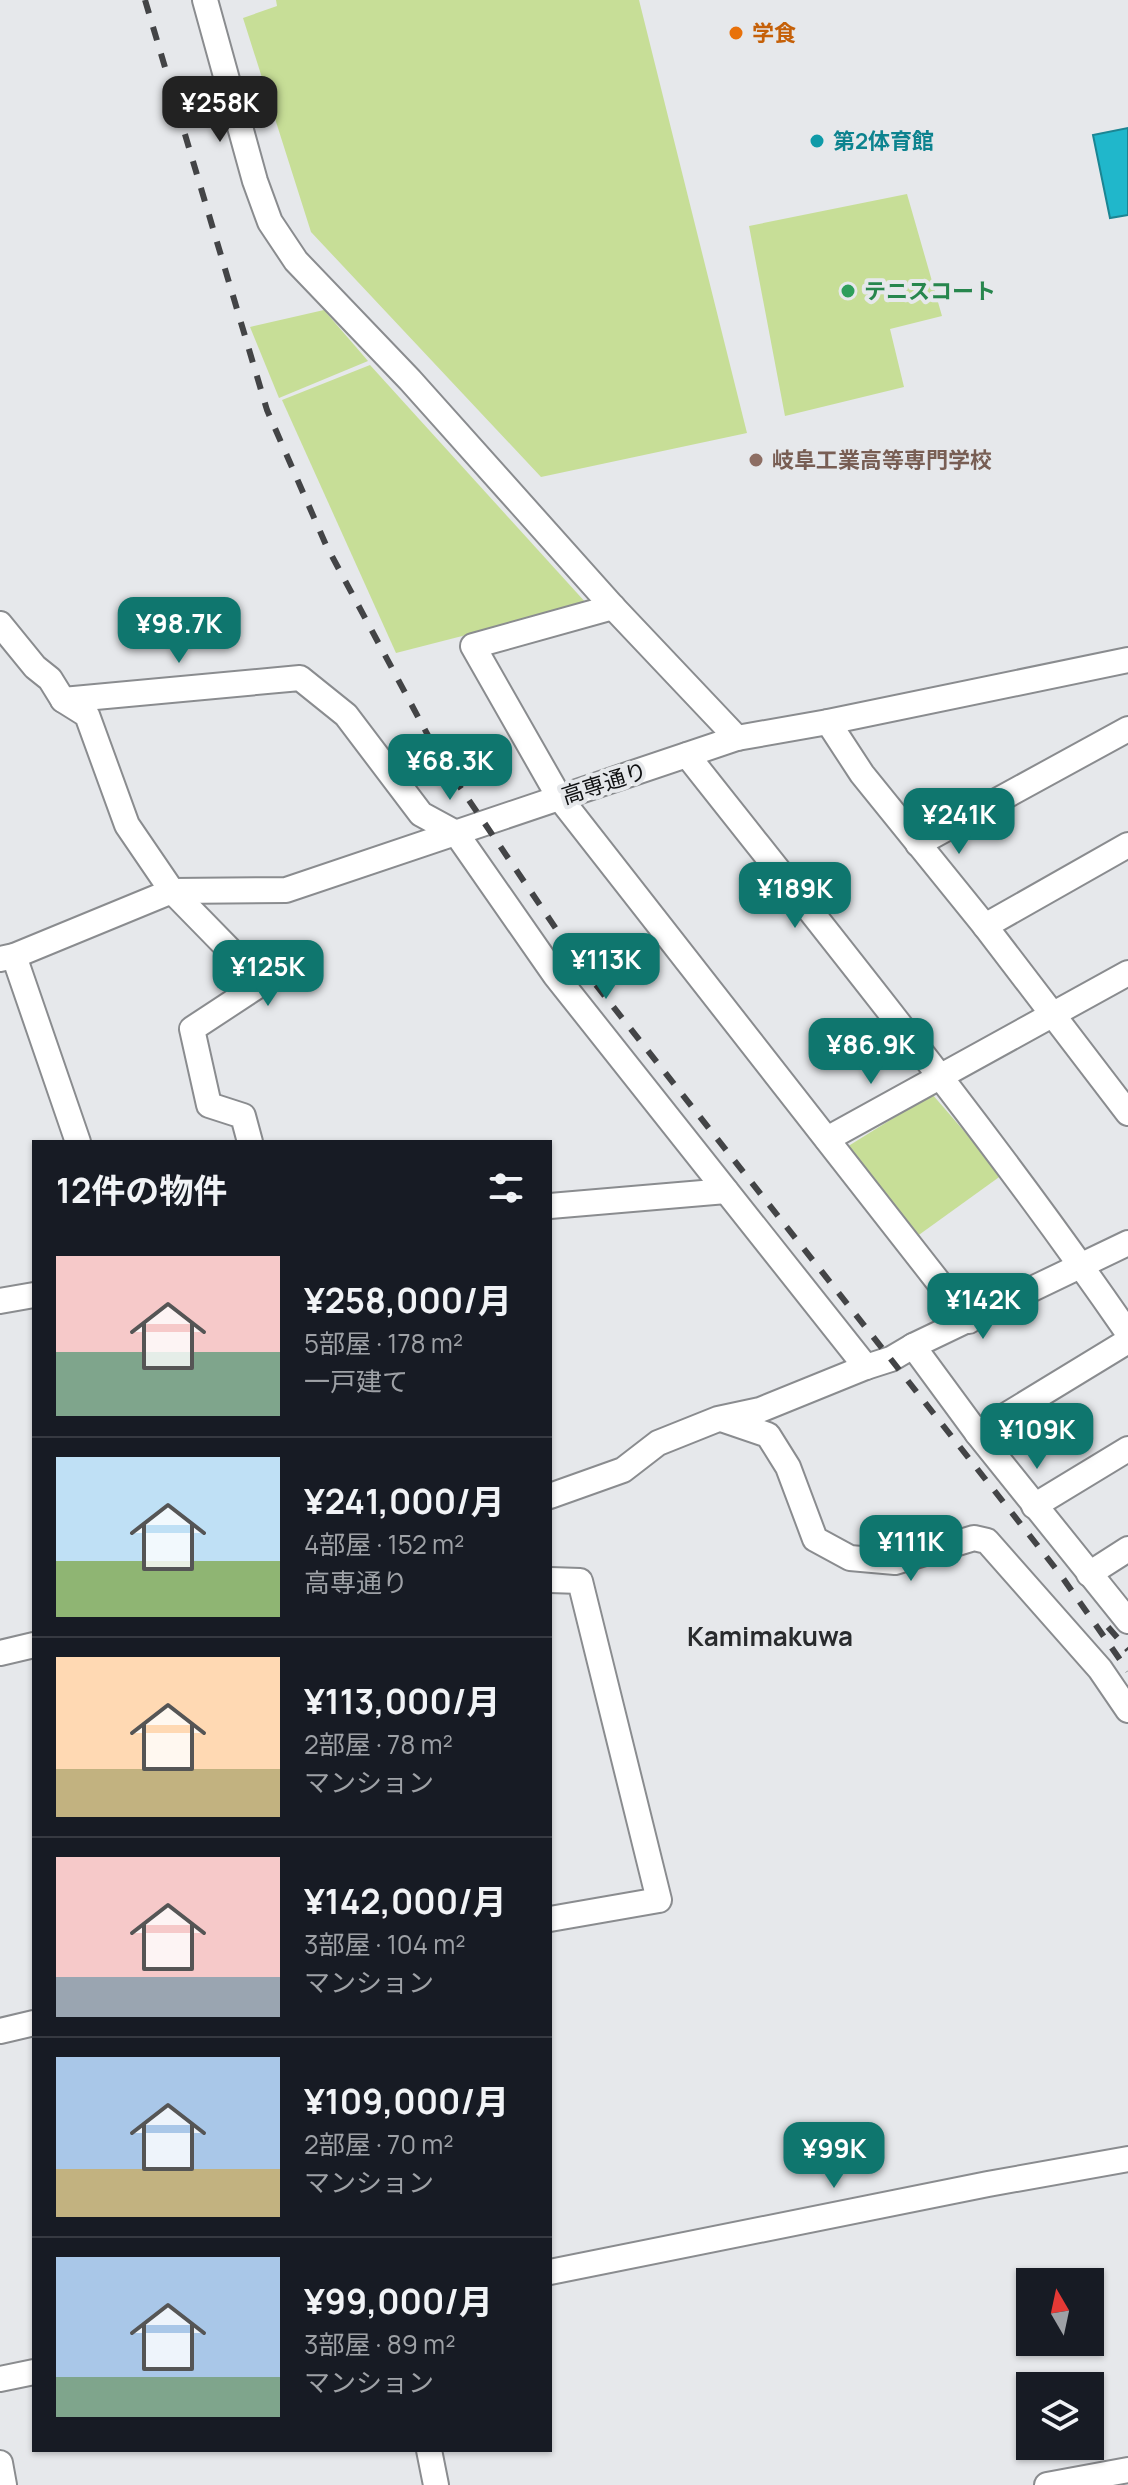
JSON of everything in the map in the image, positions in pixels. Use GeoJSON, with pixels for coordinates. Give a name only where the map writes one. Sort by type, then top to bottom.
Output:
{"type":"FeatureCollection","features":[{"type":"Feature","properties":{"kind":"street"},"geometry":{"type":"LineString","coordinates":[[205,0],[255,181],[270,222],[296,261],[410,380],[613,607],[737,738]]}},
{"type":"Feature","properties":{"kind":"street"},"geometry":{"type":"LineString","coordinates":[[613,607],[473,646],[559,797],[969,1321]]}},
{"type":"Feature","properties":{"kind":"street"},"geometry":{"type":"LineString","coordinates":[[2,631],[50,679],[63,700],[87,715],[127,825],[172,891],[262,983],[192,1029],[209,1105],[243,1116],[249,1140]]}},
{"type":"Feature","properties":{"kind":"street"},"geometry":{"type":"LineString","coordinates":[[1128,660],[1128,667]]}},
{"type":"Feature","properties":{"kind":"street","name":"高専通り"},"geometry":{"type":"LineString","coordinates":[[7,957],[172,891],[286,890],[737,738],[1128,660]]}},
{"type":"Feature","properties":{"kind":"street"},"geometry":{"type":"LineString","coordinates":[[63,700],[300,678],[346,715],[421,814],[456,833],[555,975],[866,1367]]}},
{"type":"Feature","properties":{"kind":"street"},"geometry":{"type":"LineString","coordinates":[[828,722],[862,774],[985,926],[1128,1113]]}},
{"type":"Feature","properties":{"kind":"street"},"geometry":{"type":"LineString","coordinates":[[918,844],[1128,729]]}},
{"type":"Feature","properties":{"kind":"street"},"geometry":{"type":"LineString","coordinates":[[687,755],[940,1076],[1082,1266],[1128,1333]]}},
{"type":"Feature","properties":{"kind":"street"},"geometry":{"type":"LineString","coordinates":[[985,926],[1128,845]]}},
{"type":"Feature","properties":{"kind":"street"},"geometry":{"type":"LineString","coordinates":[[7,957],[77,1140]]}},
{"type":"Feature","properties":{"kind":"street"},"geometry":{"type":"LineString","coordinates":[[827,1139],[1128,973]]}},
{"type":"Feature","properties":{"kind":"street"},"geometry":{"type":"LineString","coordinates":[[552,1206],[726,1191]]}},
{"type":"Feature","properties":{"kind":"street"},"geometry":{"type":"LineString","coordinates":[[552,1495],[623,1470],[658,1443],[718,1419],[760,1410],[891,1359],[1128,1243]]}},
{"type":"Feature","properties":{"kind":"street"},"geometry":{"type":"LineString","coordinates":[[0,1301],[32,1295]]}},
{"type":"Feature","properties":{"kind":"street"},"geometry":{"type":"LineString","coordinates":[[977,1433],[1128,1341]]}},
{"type":"Feature","properties":{"kind":"street"},"geometry":{"type":"LineString","coordinates":[[913,1346],[1034,1506],[1128,1621]]}},
{"type":"Feature","properties":{"kind":"street"},"geometry":{"type":"LineString","coordinates":[[718,1419],[768,1435],[788,1467],[815,1539],[850,1558],[895,1562],[974,1538],[987,1541],[1100,1669],[1128,1710]]}},
{"type":"Feature","properties":{"kind":"street"},"geometry":{"type":"LineString","coordinates":[[1034,1506],[1128,1449]]}},
{"type":"Feature","properties":{"kind":"street"},"geometry":{"type":"LineString","coordinates":[[1089,1574],[1128,1549]]}},
{"type":"Feature","properties":{"kind":"street"},"geometry":{"type":"LineString","coordinates":[[552,1580],[580,1581],[659,1900],[552,1919]]}},
{"type":"Feature","properties":{"kind":"street"},"geometry":{"type":"LineString","coordinates":[[0,1653],[32,1645]]}},
{"type":"Feature","properties":{"kind":"street"},"geometry":{"type":"LineString","coordinates":[[0,2031],[32,2023]]}},
{"type":"Feature","properties":{"kind":"street"},"geometry":{"type":"LineString","coordinates":[[552,2272],[1128,2159]]}},
{"type":"Feature","properties":{"kind":"street"},"geometry":{"type":"LineString","coordinates":[[0,2379],[32,2372]]}},
{"type":"Feature","properties":{"kind":"street"},"geometry":{"type":"LineString","coordinates":[[429,2452],[436,2485]]}},
{"type":"Feature","properties":{"kind":"street"},"geometry":{"type":"LineString","coordinates":[[0,2463],[4,2485]]}},
{"type":"Feature","properties":{"kind":"street"},"geometry":{"type":"LineString","coordinates":[[1047,2485],[1128,2470]]}},
{"type":"Feature","properties":{"kind":"green space"},"geometry":{"type":"Polygon","coordinates":[[[276,0],[639,0],[747,433],[541,477],[311,232],[243,18],[277,6],[276,0]]]}},
{"type":"Feature","properties":{"kind":"green space","name":"テニスコート"},"geometry":{"type":"Polygon","coordinates":[[[907,194],[942,316],[890,329],[904,387],[785,416],[749,226],[907,194]]]}},
{"type":"Feature","properties":{"kind":"green space"},"geometry":{"type":"Polygon","coordinates":[[[324,310],[368,361],[279,398],[250,327],[324,310]]]}},
{"type":"Feature","properties":{"kind":"green space"},"geometry":{"type":"Polygon","coordinates":[[[370,365],[587,604],[396,653],[282,400],[370,365]]]}},
{"type":"Feature","properties":{"kind":"green space"},"geometry":{"type":"Polygon","coordinates":[[[932,1094],[1002,1175],[916,1237],[842,1150],[932,1094]]]}},
{"type":"Feature","properties":{"kind":"water"},"geometry":{"type":"Polygon","coordinates":[[[1128,128],[1128,215],[1110,218],[1093,135],[1128,128]]]}},
{"type":"Feature","properties":{"kind":"railway"},"geometry":{"type":"LineString","coordinates":[[145,0],[267,410],[326,545],[439,756],[582,967],[1060,1574],[1128,1671]]}},
{"type":"Feature","properties":{"kind":"railway"},"geometry":{"type":"LineString","coordinates":[[1108,1627],[1128,1650]]}},
{"type":"Feature","properties":{"kind":"place","name":"学食"},"geometry":{"type":"Point","coordinates":[736,33]}},
{"type":"Feature","properties":{"kind":"place","name":"第2体育館"},"geometry":{"type":"Point","coordinates":[817,141]}},
{"type":"Feature","properties":{"kind":"place","name":"テニスコート"},"geometry":{"type":"Point","coordinates":[848,291]}},
{"type":"Feature","properties":{"kind":"place","name":"岐阜工業高等専門学校"},"geometry":{"type":"Point","coordinates":[756,460]}},
{"type":"Feature","properties":{"kind":"district","name":"Kamimakuwa"},"geometry":{"type":"Point","coordinates":[770,1636]}}]}
